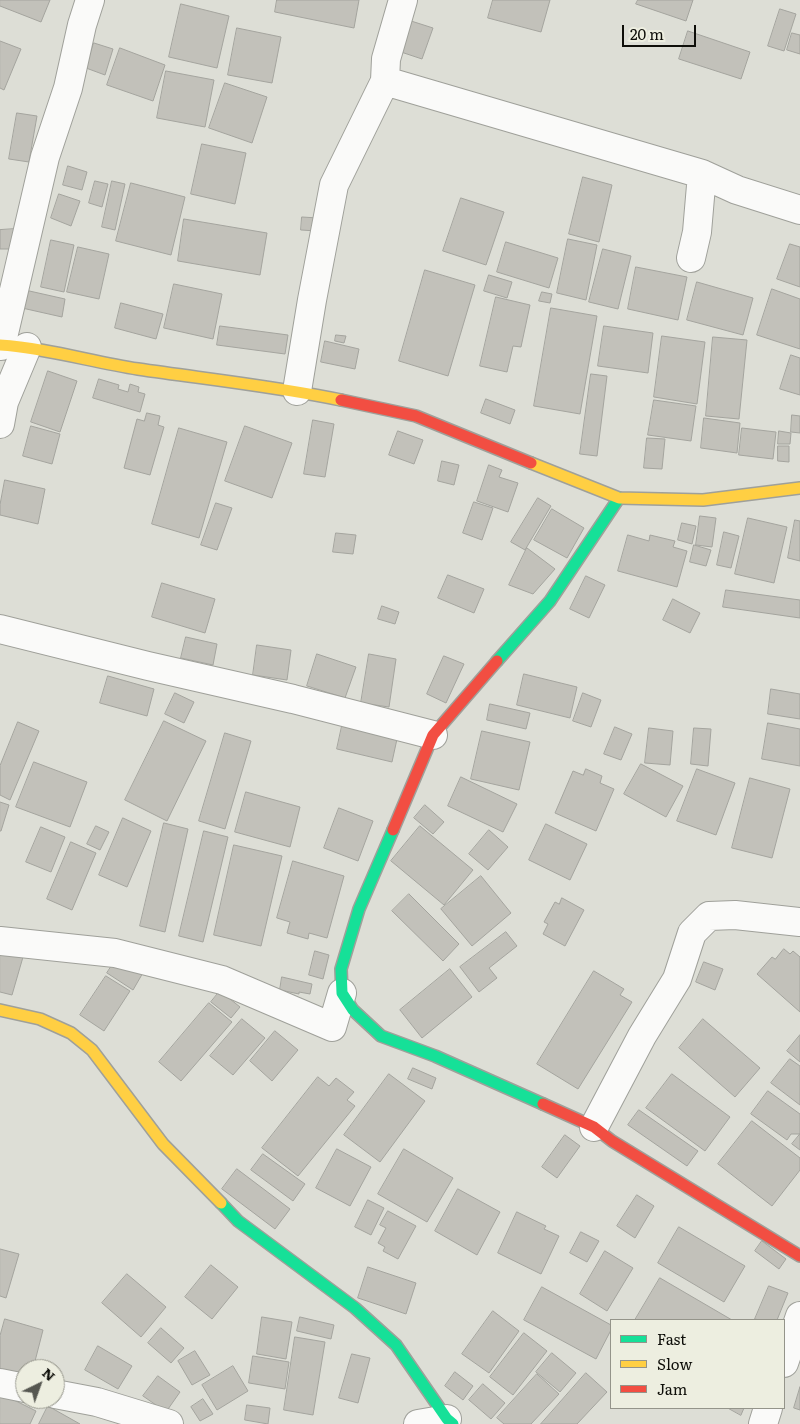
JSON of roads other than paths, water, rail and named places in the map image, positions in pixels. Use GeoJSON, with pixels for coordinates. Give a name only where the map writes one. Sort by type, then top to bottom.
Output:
{"type":"FeatureCollection","features":[{"type":"Feature","properties":{"kind":"street"},"geometry":{"type":"LineString","coordinates":[[0,424],[9,346],[45,157],[68,88],[82,25],[90,0]]}},
{"type":"Feature","properties":{"kind":"street"},"geometry":{"type":"LineString","coordinates":[[297,391],[334,185],[385,81],[386,59],[403,0]]}},
{"type":"Feature","properties":{"kind":"street"},"geometry":{"type":"LineString","coordinates":[[385,81],[702,174],[737,190],[800,210]]}},
{"type":"Feature","properties":{"kind":"street"},"geometry":{"type":"LineString","coordinates":[[691,258],[697,232],[702,174]]}},
{"type":"Feature","properties":{"kind":"street"},"geometry":{"type":"LineString","coordinates":[[9,346],[136,369],[297,391],[416,416],[619,498],[703,500],[800,488]]}},
{"type":"Feature","properties":{"kind":"street"},"geometry":{"type":"LineString","coordinates":[[0,940],[114,953],[222,980],[332,1027],[342,993],[341,969],[359,909],[433,736],[550,601],[619,498]]}},
{"type":"Feature","properties":{"kind":"street"},"geometry":{"type":"LineString","coordinates":[[0,630],[148,666],[293,698],[433,736]]}},
{"type":"Feature","properties":{"kind":"street"},"geometry":{"type":"LineString","coordinates":[[594,1127],[642,1036],[677,979],[692,933],[709,916],[735,914],[800,922]]}},
{"type":"Feature","properties":{"kind":"street"},"geometry":{"type":"LineString","coordinates":[[342,993],[353,1010],[380,1036],[435,1056],[594,1127],[612,1141],[800,1256]]}},
{"type":"Feature","properties":{"kind":"street"},"geometry":{"type":"LineString","coordinates":[[0,1010],[40,1019],[71,1032],[92,1050],[163,1144],[238,1220],[355,1308],[396,1345],[450,1422]]}},
{"type":"Feature","properties":{"kind":"street"},"geometry":{"type":"LineString","coordinates":[[785,1360],[800,1316]]}},
{"type":"Feature","properties":{"kind":"street"},"geometry":{"type":"LineString","coordinates":[[0,1383],[15,1386]]}},
{"type":"Feature","properties":{"kind":"street"},"geometry":{"type":"LineString","coordinates":[[65,1396],[98,1402],[169,1424]]}},
{"type":"Feature","properties":{"kind":"street"},"geometry":{"type":"LineString","coordinates":[[763,1424],[768,1409]]}},
{"type":"Feature","properties":{"kind":"street"},"geometry":{"type":"LineString","coordinates":[[418,1424],[450,1422]]}}]}
